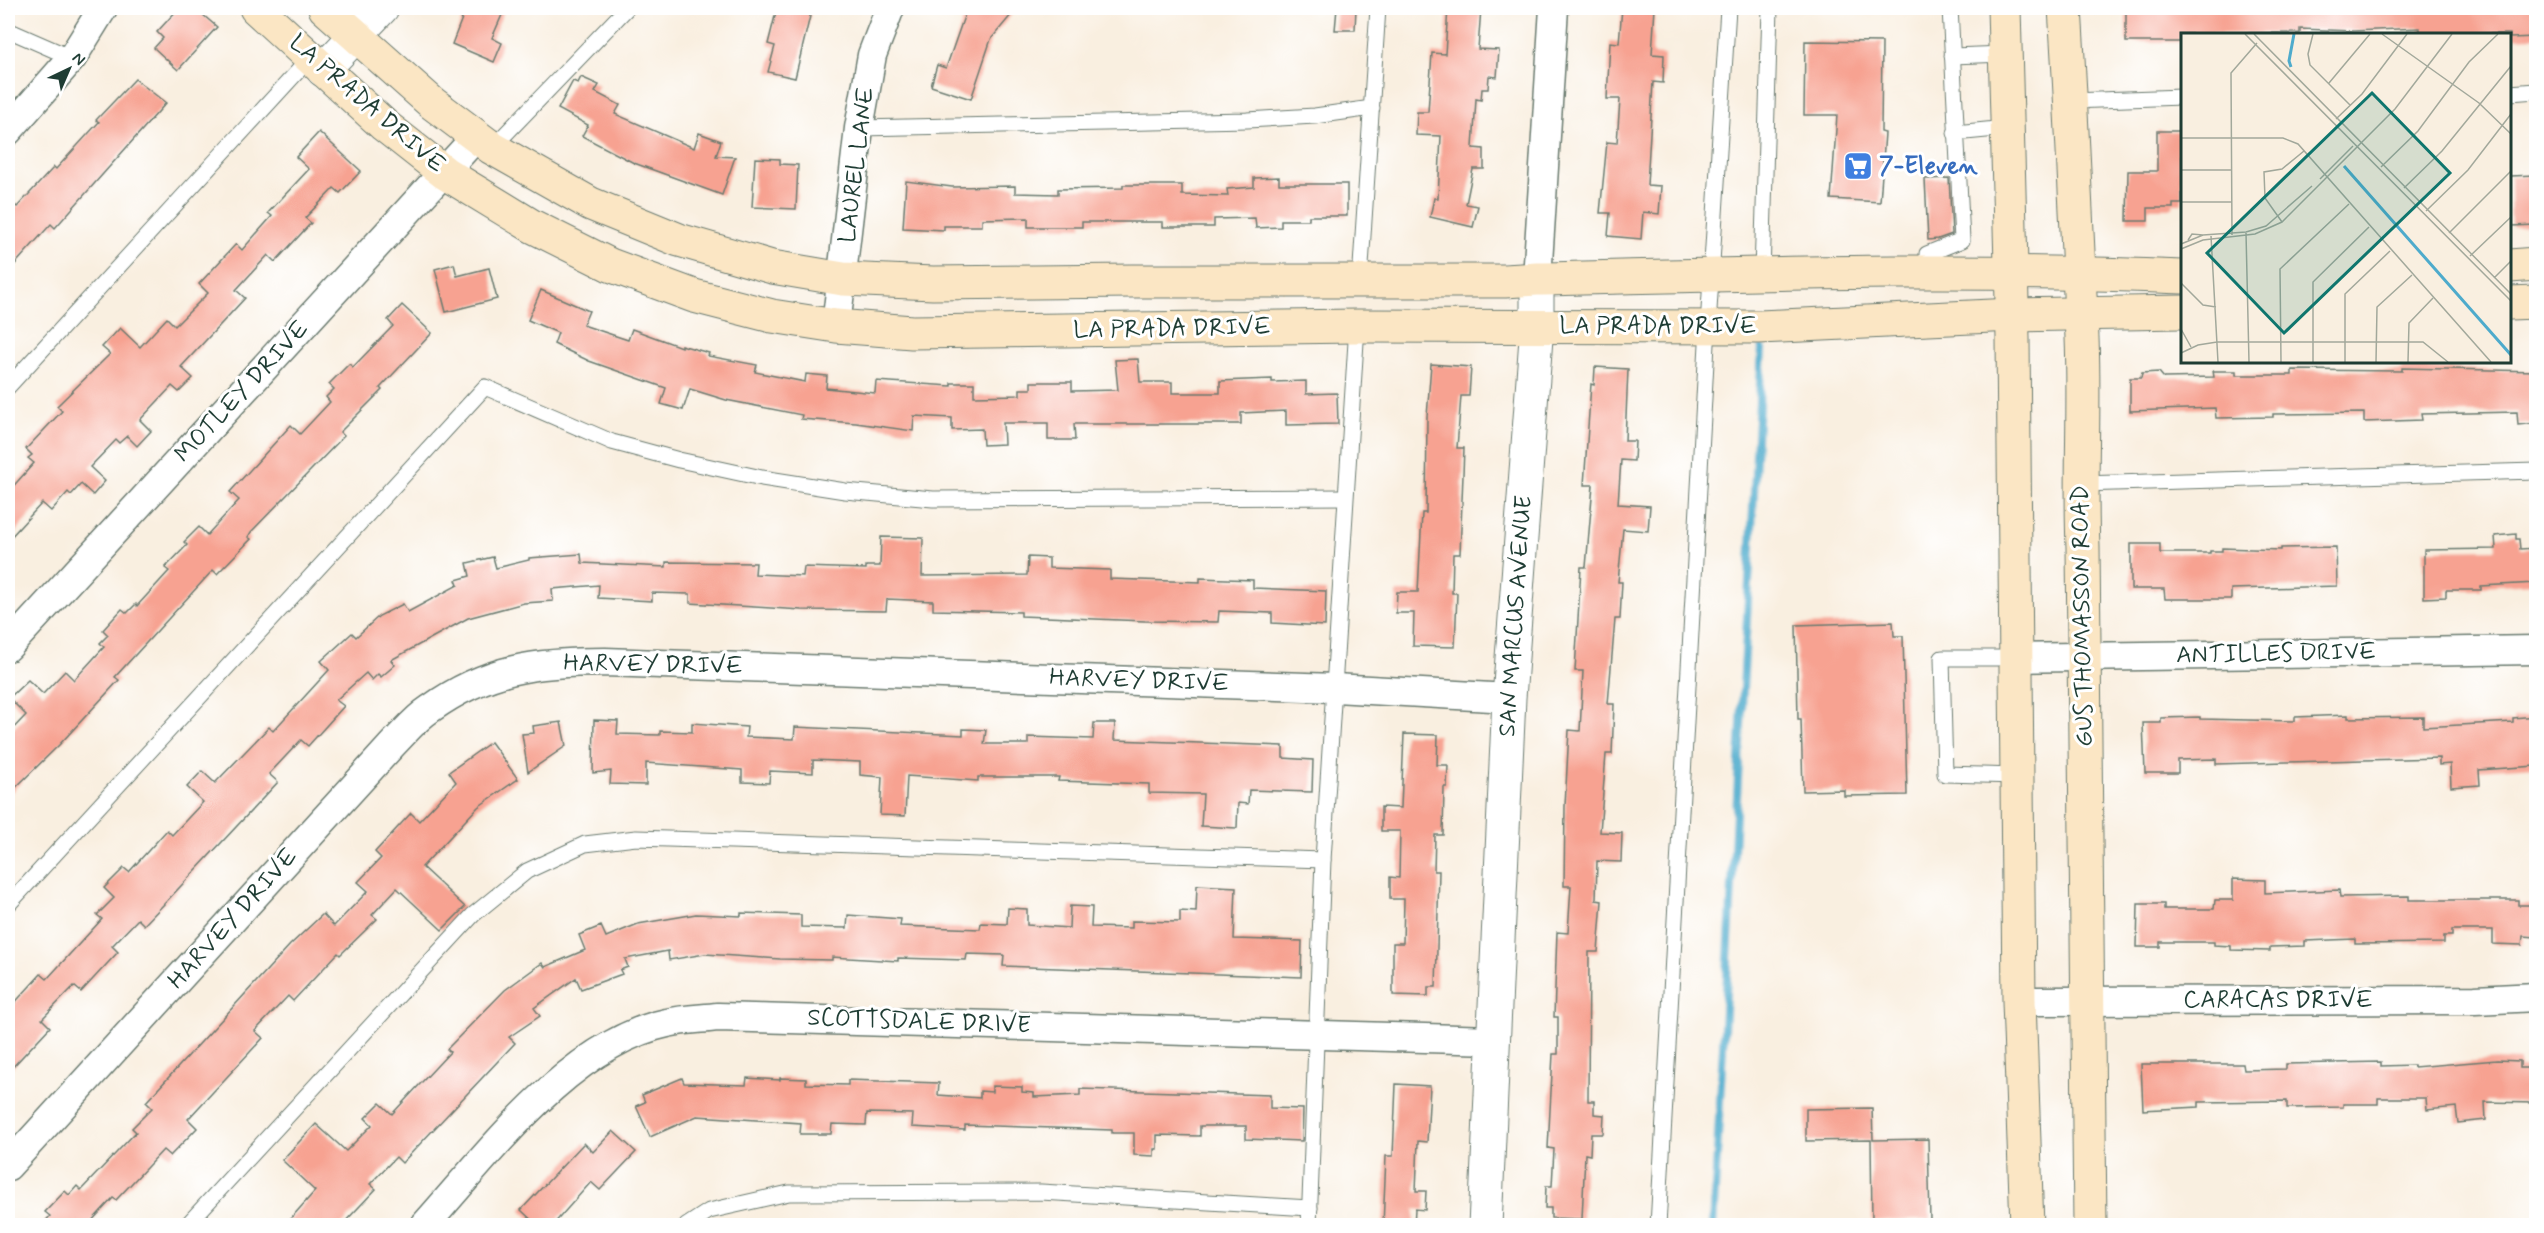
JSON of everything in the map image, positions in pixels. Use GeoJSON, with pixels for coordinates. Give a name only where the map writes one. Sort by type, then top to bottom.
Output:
{"type":"FeatureCollection","features":[{"type":"Feature","properties":{"kind":"main road","name":"LA PRADA DRIVE"},"geometry":{"type":"LineString","coordinates":[[256,8],[384,125],[445,172],[532,226],[610,265],[694,296],[772,316],[836,326],[912,332],[1357,326],[1759,327],[2013,315],[2181,312]]}},
{"type":"Feature","properties":{"kind":"main road","name":"LA PRADA DRIVE"},"geometry":{"type":"LineString","coordinates":[[325,8],[432,103],[484,143],[591,204],[679,240],[772,267],[843,279],[933,283],[1505,281],[1762,274],[2079,272],[2181,277]]}},
{"type":"Feature","properties":{"kind":"main road"},"geometry":{"type":"LineString","coordinates":[[2004,8],[2013,315],[2019,1001],[2027,1226]]}},
{"type":"Feature","properties":{"kind":"main road","name":"GUS THOMASSON ROAD"},"geometry":{"type":"LineString","coordinates":[[2065,8],[2080,314],[2080,484],[2090,1226]]}},
{"type":"Feature","properties":{"kind":"main road"},"geometry":{"type":"LineString","coordinates":[[2511,266],[2536,264]]}},
{"type":"Feature","properties":{"kind":"main road"},"geometry":{"type":"LineString","coordinates":[[2511,303],[2536,302]]}},
{"type":"Feature","properties":{"kind":"street"},"geometry":{"type":"LineString","coordinates":[[8,131],[72,58],[103,8]]}},
{"type":"Feature","properties":{"kind":"street"},"geometry":{"type":"LineString","coordinates":[[316,64],[355,36],[382,8]]}},
{"type":"Feature","properties":{"kind":"street","name":"LAUREL LANE"},"geometry":{"type":"LineString","coordinates":[[836,326],[859,128],[872,55],[890,8]]}},
{"type":"Feature","properties":{"kind":"street","name":"SAN MARCUS AVENUE"},"geometry":{"type":"LineString","coordinates":[[1485,1226],[1509,698],[1537,325],[1537,279],[1554,8]]}},
{"type":"Feature","properties":{"kind":"street","name":"MOTLEY DRIVE"},"geometry":{"type":"LineString","coordinates":[[8,647],[445,172],[484,143]]}},
{"type":"Feature","properties":{"kind":"street","name":"ANTILLES DRIVE"},"geometry":{"type":"LineString","coordinates":[[2016,658],[2536,650]]}},
{"type":"Feature","properties":{"kind":"street","name":"HARVEY DRIVE"},"geometry":{"type":"LineString","coordinates":[[8,1166],[393,744],[428,710],[461,689],[507,671],[552,662],[605,662],[1335,688],[1509,698]]}},
{"type":"Feature","properties":{"kind":"street","name":"CARACAS DRIVE"},"geometry":{"type":"LineString","coordinates":[[2019,1001],[2475,1000],[2536,997]]}},
{"type":"Feature","properties":{"kind":"street","name":"SCOTTSDALE DRIVE"},"geometry":{"type":"LineString","coordinates":[[424,1226],[538,1100],[581,1064],[623,1039],[666,1023],[718,1017],[1493,1040]]}},
{"type":"Feature","properties":{"kind":"lane"},"geometry":{"type":"LineString","coordinates":[[484,143],[627,8]]}},
{"type":"Feature","properties":{"kind":"lane"},"geometry":{"type":"LineString","coordinates":[[1360,281],[1378,8]]}},
{"type":"Feature","properties":{"kind":"lane"},"geometry":{"type":"LineString","coordinates":[[1658,1226],[1728,8]]}},
{"type":"Feature","properties":{"kind":"lane"},"geometry":{"type":"LineString","coordinates":[[1762,274],[1770,8]]}},
{"type":"Feature","properties":{"kind":"lane"},"geometry":{"type":"LineString","coordinates":[[1928,273],[1927,254],[1962,240],[1950,8]]}},
{"type":"Feature","properties":{"kind":"lane"},"geometry":{"type":"LineString","coordinates":[[8,30],[72,58]]}},
{"type":"Feature","properties":{"kind":"lane"},"geometry":{"type":"LineString","coordinates":[[1952,56],[2005,54]]}},
{"type":"Feature","properties":{"kind":"lane"},"geometry":{"type":"LineString","coordinates":[[8,387],[316,64]]}},
{"type":"Feature","properties":{"kind":"lane"},"geometry":{"type":"LineString","coordinates":[[2511,93],[2536,91]]}},
{"type":"Feature","properties":{"kind":"lane"},"geometry":{"type":"LineString","coordinates":[[2071,101],[2181,97]]}},
{"type":"Feature","properties":{"kind":"lane"},"geometry":{"type":"LineString","coordinates":[[859,128],[1258,119],[1316,116],[1372,108]]}},
{"type":"Feature","properties":{"kind":"lane"},"geometry":{"type":"LineString","coordinates":[[1955,133],[2007,128]]}},
{"type":"Feature","properties":{"kind":"lane"},"geometry":{"type":"LineString","coordinates":[[1309,1226],[1323,860],[1357,326]]}},
{"type":"Feature","properties":{"kind":"lane"},"geometry":{"type":"LineString","coordinates":[[8,905],[484,387],[612,441],[679,460],[762,478],[844,491],[933,499],[1345,497]]}},
{"type":"Feature","properties":{"kind":"lane"},"geometry":{"type":"LineString","coordinates":[[2080,484],[2536,471]]}},
{"type":"Feature","properties":{"kind":"lane"},"geometry":{"type":"LineString","coordinates":[[2016,658],[1942,658],[1945,774],[2018,776]]}},
{"type":"Feature","properties":{"kind":"lane"},"geometry":{"type":"LineString","coordinates":[[186,1226],[473,915],[527,871],[585,844],[636,838],[1323,860]]}},
{"type":"Feature","properties":{"kind":"lane"},"geometry":{"type":"LineString","coordinates":[[686,1226],[709,1211],[789,1193],[1041,1192],[1310,1208]]}},
{"type":"Feature","properties":{"kind":"building"},"geometry":{"type":"Polygon","coordinates":[[[179,8],[195,8],[217,27],[178,70],[154,48],[163,38],[157,32],[179,8]]]}},
{"type":"Feature","properties":{"kind":"building"},"geometry":{"type":"Polygon","coordinates":[[[466,8],[505,8],[492,38],[502,43],[494,62],[452,44],[466,8]]]}},
{"type":"Feature","properties":{"kind":"building"},"geometry":{"type":"Polygon","coordinates":[[[777,8],[812,8],[795,78],[768,72],[775,46],[768,44],[777,8]]]}},
{"type":"Feature","properties":{"kind":"building"},"geometry":{"type":"Polygon","coordinates":[[[967,8],[1017,8],[991,39],[971,99],[931,86],[937,65],[946,68],[967,8]]]}},
{"type":"Feature","properties":{"kind":"building"},"geometry":{"type":"Polygon","coordinates":[[[1337,8],[1356,8],[1355,30],[1335,30],[1337,8]]]}},
{"type":"Feature","properties":{"kind":"building"},"geometry":{"type":"Polygon","coordinates":[[[1448,8],[1481,8],[1478,49],[1499,50],[1497,77],[1489,76],[1488,89],[1482,89],[1481,100],[1476,99],[1473,148],[1484,149],[1484,169],[1473,169],[1466,204],[1478,206],[1473,227],[1430,217],[1434,198],[1438,198],[1441,136],[1416,135],[1417,112],[1428,112],[1432,53],[1445,54],[1448,8]]]}},
{"type":"Feature","properties":{"kind":"building"},"geometry":{"type":"Polygon","coordinates":[[[1622,8],[1655,8],[1652,54],[1664,55],[1663,83],[1653,82],[1647,185],[1661,186],[1659,214],[1643,212],[1641,239],[1608,236],[1610,213],[1600,213],[1607,142],[1617,143],[1620,99],[1607,99],[1610,42],[1619,43],[1622,8]]]}},
{"type":"Feature","properties":{"kind":"building"},"geometry":{"type":"Polygon","coordinates":[[[2126,8],[2536,8],[2536,37],[2511,38],[2511,33],[2420,33],[2420,28],[2353,31],[2300,29],[2300,33],[2181,33],[2180,42],[2126,42],[2126,8]]]}},
{"type":"Feature","properties":{"kind":"building"},"geometry":{"type":"Polygon","coordinates":[[[1805,41],[1882,42],[1881,132],[1885,133],[1880,202],[1831,199],[1837,115],[1804,115],[1805,41]]]}},
{"type":"Feature","properties":{"kind":"building"},"geometry":{"type":"Polygon","coordinates":[[[581,77],[599,85],[595,92],[620,105],[615,114],[694,148],[699,133],[721,141],[716,156],[735,157],[722,195],[634,163],[582,136],[588,125],[558,109],[573,81],[578,83],[581,77]]]}},
{"type":"Feature","properties":{"kind":"building"},"geometry":{"type":"Polygon","coordinates":[[[135,79],[166,103],[55,228],[51,224],[8,272],[8,199],[17,207],[54,167],[56,169],[99,122],[96,120],[135,79]]]}},
{"type":"Feature","properties":{"kind":"building"},"geometry":{"type":"Polygon","coordinates":[[[2157,131],[2181,131],[2181,204],[2173,204],[2173,208],[2148,208],[2148,221],[2127,221],[2128,171],[2157,171],[2157,131]]]}},
{"type":"Feature","properties":{"kind":"building"},"geometry":{"type":"Polygon","coordinates":[[[319,132],[361,171],[340,193],[334,188],[305,218],[311,223],[275,262],[268,255],[236,290],[245,298],[181,367],[193,378],[179,392],[172,386],[140,420],[151,431],[137,446],[127,436],[119,443],[116,440],[90,467],[105,481],[93,495],[81,484],[71,495],[68,492],[51,511],[42,503],[8,540],[8,492],[34,463],[28,458],[32,455],[26,449],[62,411],[57,406],[110,354],[102,347],[120,328],[140,347],[167,318],[175,326],[208,293],[199,284],[236,244],[242,250],[272,216],[268,213],[309,169],[296,157],[319,132]]]}},
{"type":"Feature","properties":{"kind":"building"},"geometry":{"type":"Polygon","coordinates":[[[755,158],[780,159],[780,164],[798,165],[796,209],[752,207],[755,158]]]}},
{"type":"Feature","properties":{"kind":"building"},"geometry":{"type":"Polygon","coordinates":[[[2536,175],[2536,225],[2511,226],[2511,176],[2536,175]]]}},
{"type":"Feature","properties":{"kind":"building"},"geometry":{"type":"Polygon","coordinates":[[[1279,177],[1279,184],[1347,184],[1347,216],[1309,216],[1309,220],[1281,220],[1281,227],[1256,228],[1255,218],[1214,219],[1214,227],[1163,227],[1163,222],[1082,222],[1082,227],[1028,227],[1028,218],[982,219],[982,226],[944,226],[944,230],[903,228],[906,181],[952,187],[1015,186],[1015,193],[1058,194],[1058,189],[1123,188],[1123,185],[1182,185],[1182,195],[1228,196],[1227,189],[1254,187],[1254,178],[1279,177]]]}},
{"type":"Feature","properties":{"kind":"building","name":"7-Eleven"},"geometry":{"type":"Polygon","coordinates":[[[1949,178],[1952,234],[1928,240],[1925,179],[1949,178]]]}},
{"type":"Feature","properties":{"kind":"building"},"geometry":{"type":"Polygon","coordinates":[[[454,264],[457,276],[489,268],[497,299],[446,312],[435,269],[454,264]]]}},
{"type":"Feature","properties":{"kind":"building"},"geometry":{"type":"Polygon","coordinates":[[[541,290],[589,311],[583,325],[628,340],[632,329],[681,347],[681,345],[709,353],[708,356],[757,365],[755,372],[805,382],[806,374],[827,376],[826,388],[875,393],[876,381],[951,386],[951,383],[974,383],[974,396],[1020,395],[1020,389],[1031,389],[1031,382],[1072,382],[1072,391],[1118,390],[1115,360],[1138,359],[1140,382],[1172,382],[1172,393],[1220,393],[1220,381],[1272,379],[1272,382],[1306,381],[1306,394],[1337,393],[1338,424],[1286,425],[1286,411],[1241,413],[1241,424],[1074,424],[1075,440],[1048,440],[1048,423],[1003,423],[1004,444],[983,445],[982,429],[952,430],[952,418],[914,416],[913,431],[856,423],[801,419],[802,415],[726,400],[690,389],[683,410],[661,404],[666,388],[589,361],[554,344],[558,333],[528,320],[541,290]]]}},
{"type":"Feature","properties":{"kind":"building"},"geometry":{"type":"Polygon","coordinates":[[[402,305],[432,333],[380,388],[382,390],[340,432],[344,436],[251,532],[248,537],[251,539],[217,574],[213,570],[115,677],[119,680],[59,745],[8,795],[8,734],[26,715],[9,698],[28,680],[43,694],[65,671],[74,680],[104,647],[100,643],[108,635],[103,630],[122,609],[127,613],[136,604],[137,606],[169,571],[165,568],[187,545],[184,542],[199,527],[207,535],[239,500],[230,492],[291,425],[300,434],[330,402],[326,397],[334,389],[329,384],[349,364],[353,367],[393,326],[388,320],[402,305]]]}},
{"type":"Feature","properties":{"kind":"building"},"geometry":{"type":"Polygon","coordinates":[[[1431,364],[1471,367],[1469,396],[1461,396],[1457,448],[1464,448],[1460,554],[1453,554],[1452,593],[1457,593],[1455,647],[1413,646],[1414,613],[1396,613],[1397,592],[1418,592],[1422,513],[1426,513],[1427,417],[1431,364]]]}},
{"type":"Feature","properties":{"kind":"building"},"geometry":{"type":"Polygon","coordinates":[[[1595,367],[1628,369],[1625,441],[1635,441],[1634,461],[1621,460],[1618,504],[1650,506],[1648,531],[1623,529],[1618,582],[1622,582],[1620,619],[1615,619],[1608,704],[1614,704],[1612,754],[1606,754],[1600,832],[1622,833],[1621,862],[1597,861],[1596,900],[1602,901],[1598,952],[1589,952],[1588,1101],[1594,1101],[1594,1114],[1604,1115],[1603,1134],[1591,1134],[1590,1155],[1585,1154],[1582,1219],[1551,1218],[1551,1208],[1545,1208],[1546,1186],[1552,1186],[1554,1149],[1548,1148],[1553,1054],[1558,1054],[1558,1017],[1554,1017],[1557,932],[1568,933],[1571,886],[1564,886],[1565,806],[1569,730],[1580,731],[1583,671],[1575,671],[1581,567],[1586,567],[1593,485],[1584,485],[1591,384],[1594,385],[1595,367]]]}},
{"type":"Feature","properties":{"kind":"building"},"geometry":{"type":"Polygon","coordinates":[[[2402,368],[2536,371],[2536,423],[2518,425],[2517,412],[2421,414],[2422,420],[2364,422],[2364,413],[2273,414],[2273,417],[2216,418],[2215,408],[2130,411],[2130,378],[2141,378],[2142,373],[2159,372],[2164,378],[2214,377],[2213,371],[2236,371],[2236,375],[2292,375],[2292,370],[2402,371],[2402,368]]]}},
{"type":"Feature","properties":{"kind":"building"},"geometry":{"type":"Polygon","coordinates":[[[2516,534],[2520,549],[2536,548],[2536,583],[2481,586],[2481,590],[2446,590],[2446,597],[2424,598],[2424,550],[2496,549],[2495,536],[2516,534]]]}},
{"type":"Feature","properties":{"kind":"building"},"geometry":{"type":"Polygon","coordinates":[[[881,537],[923,538],[922,576],[1027,575],[1028,557],[1049,558],[1049,568],[1110,570],[1110,579],[1200,582],[1200,578],[1253,580],[1253,588],[1326,591],[1325,626],[1272,623],[1272,613],[1219,611],[1218,622],[1145,621],[1021,616],[1021,612],[933,610],[933,601],[887,599],[886,611],[802,610],[690,603],[690,594],[652,593],[652,601],[598,598],[599,585],[552,589],[553,601],[524,603],[468,618],[391,660],[395,665],[381,677],[378,674],[372,680],[366,673],[336,700],[344,706],[308,746],[301,740],[269,774],[278,782],[165,903],[144,925],[138,919],[112,946],[118,952],[81,992],[74,986],[42,1019],[50,1027],[8,1072],[8,1010],[41,974],[47,979],[102,919],[97,915],[114,898],[104,888],[124,868],[129,872],[167,830],[172,835],[203,802],[187,787],[202,771],[215,783],[269,727],[273,731],[329,670],[321,661],[352,633],[356,637],[379,616],[403,604],[408,612],[458,585],[456,580],[470,576],[467,563],[493,557],[496,568],[529,560],[529,558],[581,554],[582,563],[666,567],[666,562],[756,563],[755,574],[803,576],[804,567],[866,569],[866,566],[880,566],[881,537]]]}},
{"type":"Feature","properties":{"kind":"building"},"geometry":{"type":"Polygon","coordinates":[[[2131,544],[2160,544],[2160,553],[2210,553],[2210,551],[2222,551],[2222,548],[2281,550],[2281,548],[2336,547],[2337,586],[2231,589],[2231,599],[2165,599],[2164,589],[2131,589],[2131,544]]]}},
{"type":"Feature","properties":{"kind":"building"},"geometry":{"type":"Polygon","coordinates":[[[1893,622],[1894,636],[1903,636],[1907,795],[1844,796],[1844,790],[1803,791],[1801,719],[1798,719],[1796,625],[1893,622]]]}},
{"type":"Feature","properties":{"kind":"building"},"geometry":{"type":"Polygon","coordinates":[[[2348,715],[2348,718],[2423,717],[2423,727],[2513,722],[2513,718],[2536,716],[2536,766],[2479,770],[2480,785],[2451,787],[2450,764],[2439,765],[2439,758],[2216,764],[2216,759],[2178,760],[2178,773],[2145,773],[2143,723],[2161,723],[2161,718],[2200,717],[2200,719],[2295,721],[2295,717],[2348,715]]]}},
{"type":"Feature","properties":{"kind":"building"},"geometry":{"type":"Polygon","coordinates":[[[594,720],[618,721],[617,734],[660,735],[660,731],[692,732],[692,723],[747,727],[746,737],[794,739],[795,727],[963,735],[963,729],[986,730],[984,744],[1028,744],[1028,737],[1093,739],[1094,723],[1115,723],[1114,740],[1283,746],[1283,758],[1313,760],[1312,792],[1249,790],[1248,804],[1238,803],[1237,828],[1201,826],[1203,794],[1149,793],[1149,784],[1058,781],[1059,777],[978,777],[978,781],[907,776],[905,816],[880,815],[882,777],[860,775],[860,762],[813,760],[813,773],[770,771],[769,783],[742,782],[742,770],[646,763],[646,785],[610,784],[611,771],[593,773],[594,720]]]}},
{"type":"Feature","properties":{"kind":"building"},"geometry":{"type":"Polygon","coordinates":[[[561,722],[566,746],[528,772],[522,734],[534,733],[533,726],[561,722]]]}},
{"type":"Feature","properties":{"kind":"building"},"geometry":{"type":"Polygon","coordinates":[[[1404,734],[1438,735],[1437,765],[1448,765],[1447,787],[1444,787],[1443,835],[1435,835],[1434,871],[1439,871],[1436,987],[1428,987],[1428,996],[1393,995],[1393,943],[1403,943],[1404,899],[1390,899],[1390,877],[1399,878],[1400,831],[1381,831],[1381,807],[1401,808],[1404,734]]]}},
{"type":"Feature","properties":{"kind":"building"},"geometry":{"type":"Polygon","coordinates":[[[491,742],[518,779],[478,807],[422,867],[465,907],[442,930],[397,888],[372,915],[377,919],[340,955],[338,953],[293,1001],[288,996],[255,1031],[263,1038],[188,1119],[197,1128],[170,1156],[163,1150],[116,1200],[113,1198],[87,1226],[41,1226],[50,1216],[45,1212],[65,1191],[69,1195],[77,1186],[81,1190],[136,1132],[132,1128],[152,1108],[146,1102],[290,945],[323,914],[334,926],[368,891],[358,882],[381,858],[375,852],[411,813],[419,821],[456,782],[449,772],[491,742]]]}},
{"type":"Feature","properties":{"kind":"building"},"geometry":{"type":"Polygon","coordinates":[[[2233,879],[2265,880],[2265,893],[2339,890],[2340,897],[2409,896],[2409,900],[2518,900],[2518,905],[2536,905],[2536,937],[2523,936],[2522,945],[2493,944],[2493,930],[2452,930],[2452,936],[2444,936],[2444,943],[2355,944],[2355,939],[2305,941],[2305,946],[2270,947],[2270,951],[2231,950],[2231,946],[2214,945],[2214,942],[2160,942],[2160,947],[2137,947],[2138,904],[2164,904],[2164,909],[2214,909],[2215,900],[2233,900],[2233,879]]]}},
{"type":"Feature","properties":{"kind":"building"},"geometry":{"type":"Polygon","coordinates":[[[1197,885],[1236,887],[1234,939],[1302,941],[1301,977],[1003,966],[1004,955],[967,954],[966,960],[898,958],[898,961],[832,957],[832,960],[780,959],[705,954],[669,960],[668,951],[625,959],[628,967],[620,970],[622,974],[581,989],[576,978],[534,1008],[540,1016],[509,1037],[515,1043],[402,1163],[396,1157],[370,1184],[376,1189],[341,1226],[284,1226],[315,1191],[282,1160],[316,1124],[346,1151],[372,1125],[365,1118],[380,1103],[392,1114],[450,1052],[447,1049],[505,990],[542,963],[545,967],[585,950],[579,935],[601,926],[606,937],[638,924],[696,914],[741,916],[741,913],[801,915],[801,927],[847,928],[848,915],[901,919],[900,926],[980,929],[981,923],[1007,924],[1008,908],[1027,909],[1027,925],[1069,928],[1070,906],[1092,907],[1091,927],[1132,928],[1132,921],[1180,922],[1180,911],[1196,912],[1197,885]]]}},
{"type":"Feature","properties":{"kind":"building"},"geometry":{"type":"Polygon","coordinates":[[[2497,1060],[2520,1061],[2520,1068],[2528,1068],[2528,1072],[2536,1072],[2536,1103],[2485,1102],[2486,1120],[2458,1123],[2456,1107],[2427,1110],[2426,1098],[2378,1098],[2378,1104],[2287,1108],[2287,1101],[2199,1102],[2199,1107],[2143,1110],[2141,1064],[2243,1064],[2244,1070],[2286,1069],[2286,1064],[2381,1062],[2381,1066],[2414,1065],[2414,1067],[2497,1060]]]}},
{"type":"Feature","properties":{"kind":"building"},"geometry":{"type":"Polygon","coordinates":[[[682,1078],[684,1083],[746,1085],[747,1078],[806,1079],[806,1084],[848,1085],[848,1080],[939,1083],[938,1095],[980,1098],[980,1091],[992,1092],[992,1086],[1022,1087],[1022,1092],[1034,1093],[1034,1097],[1080,1095],[1080,1089],[1270,1095],[1270,1108],[1303,1109],[1302,1141],[1246,1139],[1246,1126],[1200,1126],[1200,1136],[1157,1135],[1157,1149],[1154,1149],[1154,1156],[1134,1155],[1134,1133],[1112,1133],[1112,1130],[965,1125],[965,1130],[912,1127],[913,1114],[867,1113],[866,1125],[832,1124],[831,1134],[800,1134],[801,1123],[697,1116],[650,1137],[636,1106],[645,1102],[642,1095],[682,1078]]]}},
{"type":"Feature","properties":{"kind":"building"},"geometry":{"type":"Polygon","coordinates":[[[1396,1084],[1430,1086],[1427,1142],[1418,1141],[1416,1191],[1426,1191],[1425,1210],[1415,1209],[1414,1226],[1383,1226],[1386,1156],[1393,1156],[1396,1084]]]}},
{"type":"Feature","properties":{"kind":"building"},"geometry":{"type":"Polygon","coordinates":[[[1872,1108],[1873,1140],[1928,1139],[1930,1220],[1872,1221],[1871,1140],[1806,1141],[1806,1109],[1872,1108]]]}},
{"type":"Feature","properties":{"kind":"building"},"geometry":{"type":"Polygon","coordinates":[[[613,1131],[636,1152],[600,1190],[591,1182],[552,1226],[538,1226],[521,1210],[584,1143],[593,1152],[613,1131]]]}},
{"type":"Feature","properties":{"kind":"waterway"},"geometry":{"type":"LineString","coordinates":[[1713,1226],[1762,349]]}},
{"type":"Feature","properties":{"kind":"place","name":"7-Eleven"},"geometry":{"type":"Point","coordinates":[1858,166]}}]}
